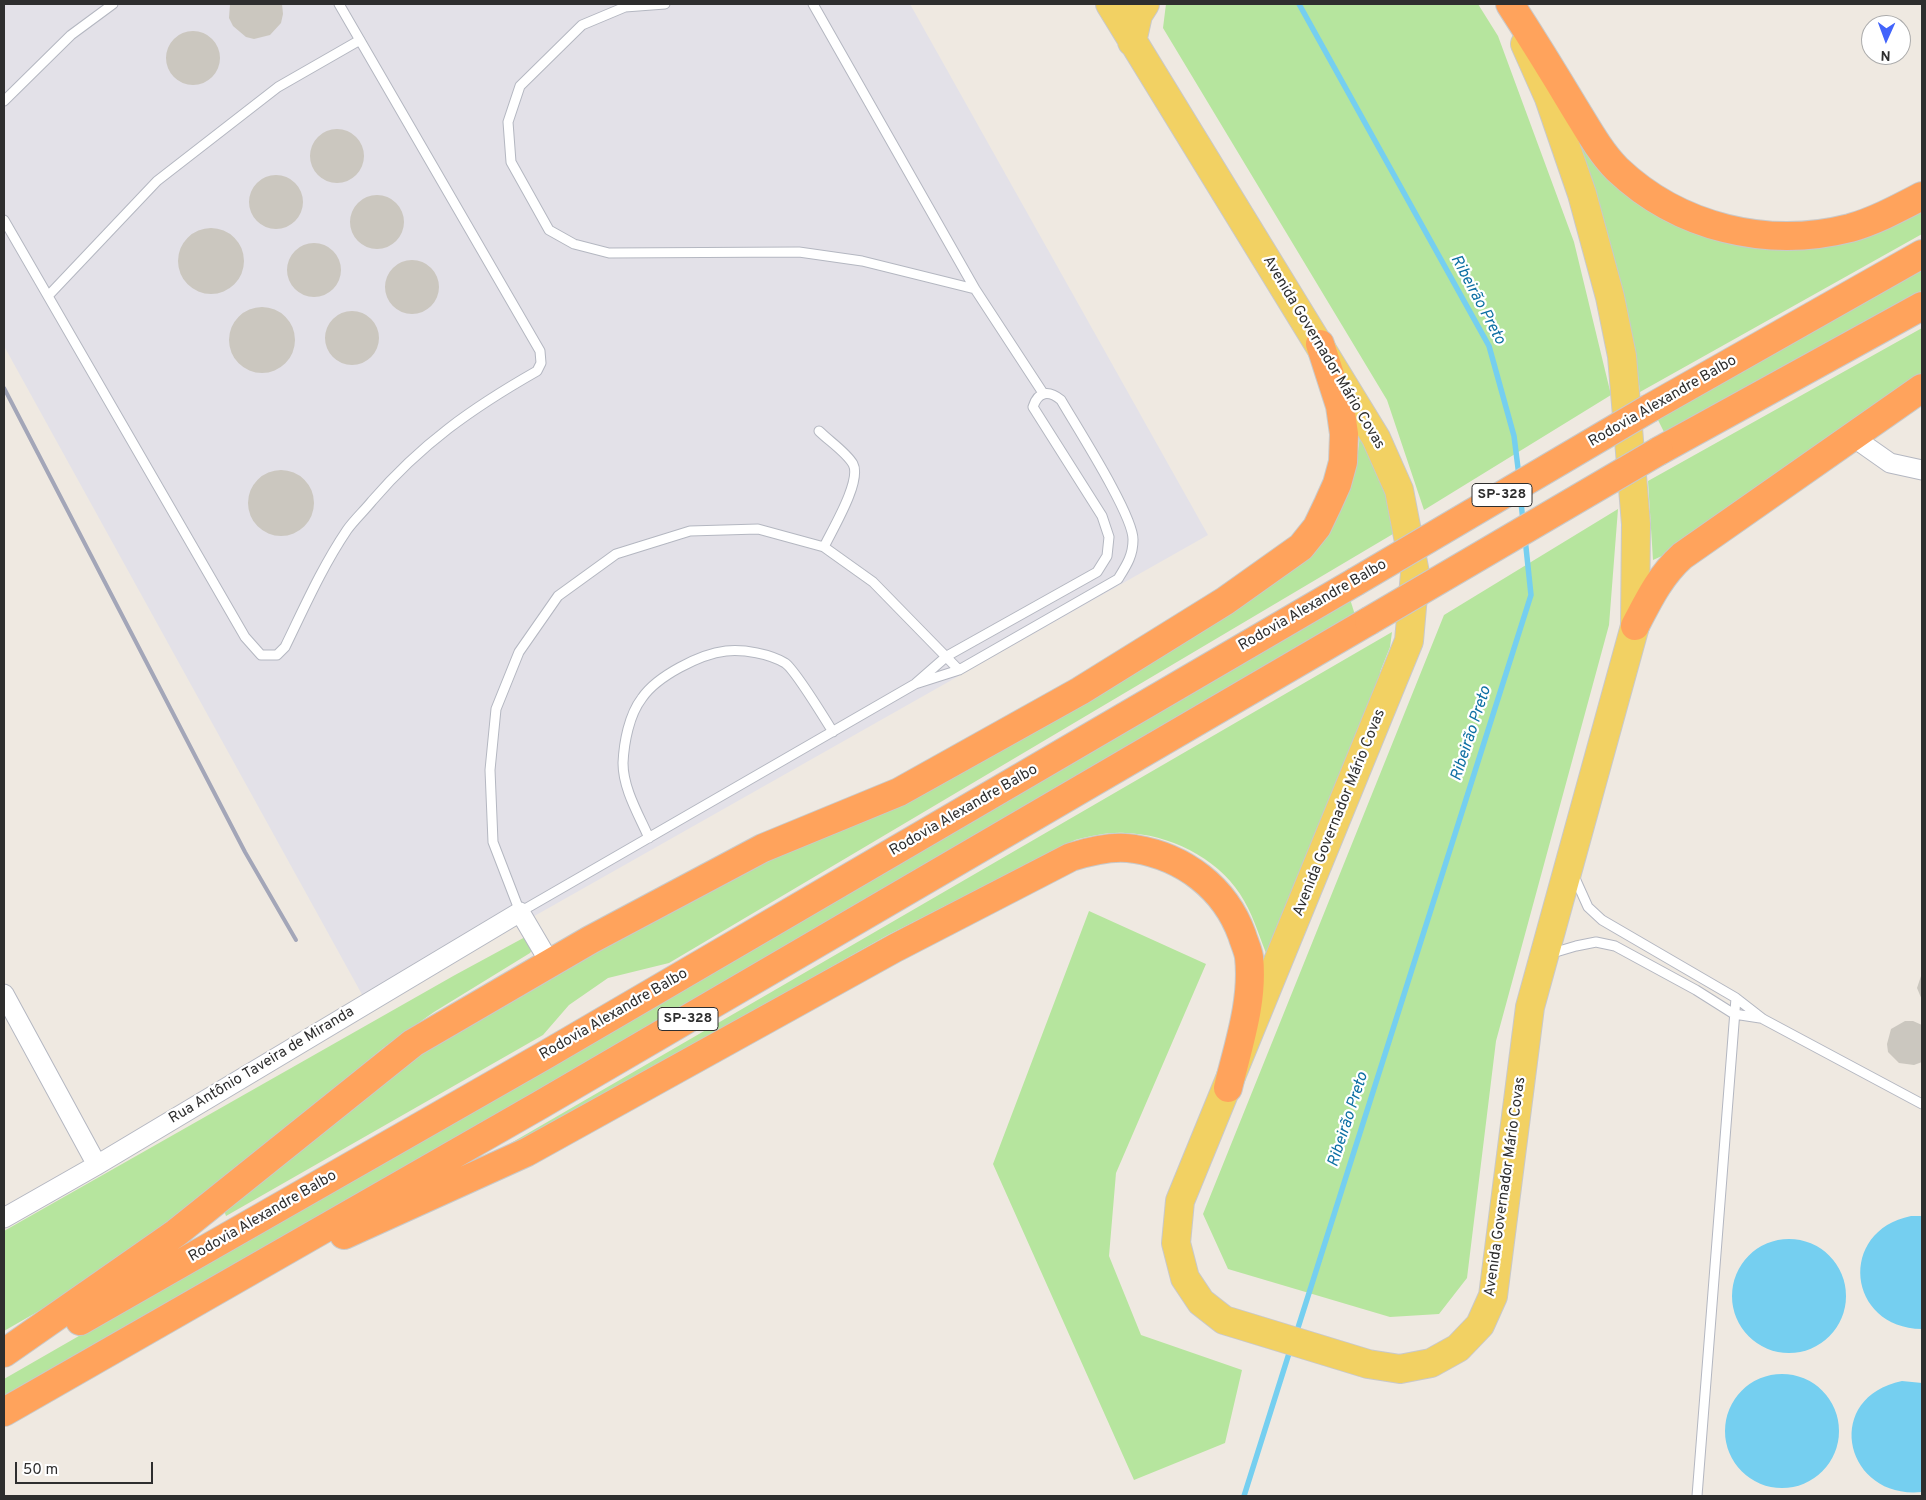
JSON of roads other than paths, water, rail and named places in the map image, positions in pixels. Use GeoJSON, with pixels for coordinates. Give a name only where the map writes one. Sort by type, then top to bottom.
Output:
{"type":"FeatureCollection","features":[{"type":"Feature","properties":{"kind":"highway"},"geometry":{"type":"LineString","coordinates":[[1510,4],[1595,140],[1616,168],[1642,189],[1677,211],[1716,227],[1746,234],[1786,237],[1817,235],[1850,228],[1881,217],[1922,196]]}},
{"type":"Feature","properties":{"kind":"highway","name":"Rodovia Alexandre Balbo"},"geometry":{"type":"LineString","coordinates":[[4,1365],[547,1054],[1650,408],[1922,254]]}},
{"type":"Feature","properties":{"kind":"highway","name":"SP-328"},"geometry":{"type":"LineString","coordinates":[[4,1412],[540,1105],[1658,451],[1922,306]]}},
{"type":"Feature","properties":{"kind":"highway"},"geometry":{"type":"LineString","coordinates":[[4,1352],[176,1233],[386,1062],[413,1043],[550,963],[763,848],[899,792],[1080,691],[1225,601],[1301,547],[1317,527],[1338,484],[1342,462],[1344,434],[1340,406],[1320,344]]}},
{"type":"Feature","properties":{"kind":"highway"},"geometry":{"type":"LineString","coordinates":[[1636,626],[1654,588],[1666,571],[1682,556],[1922,388]]}},
{"type":"Feature","properties":{"kind":"highway"},"geometry":{"type":"LineString","coordinates":[[188,1305],[527,1152],[895,948],[1071,857],[1091,851],[1134,848],[1174,859],[1209,883],[1235,916],[1249,956],[1249,998],[1228,1088]]}},
{"type":"Feature","properties":{"kind":"main road","name":"Avenida Governador Mário Covas"},"geometry":{"type":"LineString","coordinates":[[1110,4],[1376,438],[1399,490],[1415,572],[1410,641],[1180,1202],[1176,1244],[1185,1278],[1201,1302],[1224,1320],[1368,1364],[1400,1369],[1431,1363],[1458,1348],[1480,1325],[1493,1296],[1530,1007],[1636,626],[1636,514],[1622,356],[1610,297],[1584,203],[1549,98],[1506,4]]}},
{"type":"Feature","properties":{"kind":"main road"},"geometry":{"type":"LineString","coordinates":[[1132,42],[1138,15],[1145,4]]}},
{"type":"Feature","properties":{"kind":"street"},"geometry":{"type":"LineString","coordinates":[[1853,437],[1890,462],[1922,470]]}},
{"type":"Feature","properties":{"kind":"street"},"geometry":{"type":"LineString","coordinates":[[520,912],[550,963]]}},
{"type":"Feature","properties":{"kind":"street","name":"Rua Antônio Taveira de Miranda"},"geometry":{"type":"LineString","coordinates":[[4,1218],[520,912]]}},
{"type":"Feature","properties":{"kind":"street"},"geometry":{"type":"LineString","coordinates":[[4,994],[97,1164]]}},
{"type":"Feature","properties":{"kind":"lane"},"geometry":{"type":"LineString","coordinates":[[4,101],[71,35],[113,4]]}},
{"type":"Feature","properties":{"kind":"lane"},"geometry":{"type":"LineString","coordinates":[[4,220],[245,637],[261,655],[277,655],[286,647],[319,576],[348,529],[398,470],[455,422],[484,401],[537,371],[541,362],[540,351],[338,4]]}},
{"type":"Feature","properties":{"kind":"lane"},"geometry":{"type":"LineString","coordinates":[[665,4],[625,6],[582,25],[520,86],[508,122],[511,162],[549,230],[574,244],[608,253],[799,252],[862,261],[975,289]]}},
{"type":"Feature","properties":{"kind":"lane"},"geometry":{"type":"LineString","coordinates":[[812,4],[975,289],[1042,393]]}},
{"type":"Feature","properties":{"kind":"lane"},"geometry":{"type":"LineString","coordinates":[[48,296],[157,181],[278,87],[360,40]]}},
{"type":"Feature","properties":{"kind":"lane"},"geometry":{"type":"LineString","coordinates":[[915,684],[960,670],[1118,579],[1130,560],[1134,539],[1128,517],[1061,400],[1054,394],[1042,393],[1035,399],[1033,407],[1102,516],[1109,537],[1107,556],[1097,572],[947,656],[915,684],[520,912],[493,842],[490,770],[496,709],[518,652],[558,596],[616,554],[690,531],[758,529],[824,547],[873,582],[947,656],[960,670]]}},
{"type":"Feature","properties":{"kind":"lane"},"geometry":{"type":"LineString","coordinates":[[819,431],[852,462],[856,471],[854,485],[824,547]]}},
{"type":"Feature","properties":{"kind":"lane"},"geometry":{"type":"LineString","coordinates":[[649,838],[627,785],[623,764],[626,741],[631,718],[642,698],[656,682],[676,670],[726,651],[754,653],[773,657],[787,665],[833,732]]}},
{"type":"Feature","properties":{"kind":"lane"},"geometry":{"type":"LineString","coordinates":[[1569,866],[1588,907],[1602,920],[1736,998],[1763,1019],[1922,1104]]}},
{"type":"Feature","properties":{"kind":"lane"},"geometry":{"type":"LineString","coordinates":[[1544,956],[1596,942],[1614,946],[1696,990],[1734,1014],[1763,1019]]}},
{"type":"Feature","properties":{"kind":"lane"},"geometry":{"type":"LineString","coordinates":[[1696,1496],[1736,998]]}},
{"type":"Feature","properties":{"kind":"water"},"geometry":{"type":"Polygon","coordinates":[[[1911,1216],[1922,1216],[1922,1329],[1897,1324],[1878,1313],[1866,1297],[1861,1278],[1862,1258],[1871,1240],[1887,1225],[1911,1216]]]}},
{"type":"Feature","properties":{"kind":"water"},"geometry":{"type":"Polygon","coordinates":[[[1789,1239],[1811,1244],[1829,1256],[1841,1274],[1846,1296],[1841,1318],[1829,1336],[1811,1348],[1789,1353],[1767,1348],[1749,1336],[1737,1318],[1732,1296],[1737,1274],[1749,1256],[1767,1244],[1789,1239]]]}},
{"type":"Feature","properties":{"kind":"water"},"geometry":{"type":"Polygon","coordinates":[[[1782,1374],[1804,1379],[1822,1391],[1834,1409],[1839,1431],[1834,1453],[1822,1471],[1804,1483],[1782,1488],[1760,1483],[1742,1471],[1730,1453],[1725,1431],[1730,1409],[1742,1391],[1760,1379],[1782,1374]]]}},
{"type":"Feature","properties":{"kind":"water"},"geometry":{"type":"Polygon","coordinates":[[[1902,1381],[1922,1383],[1922,1492],[1896,1490],[1875,1480],[1860,1465],[1853,1446],[1852,1426],[1860,1407],[1876,1391],[1902,1381]]]}},
{"type":"Feature","properties":{"kind":"waterway","name":"Ribeirão Preto"},"geometry":{"type":"LineString","coordinates":[[1299,4],[1489,346],[1514,436],[1519,476]]}},
{"type":"Feature","properties":{"kind":"waterway","name":"Ribeirão Preto"},"geometry":{"type":"LineString","coordinates":[[1520,493],[1523,521]]}},
{"type":"Feature","properties":{"kind":"waterway","name":"Ribeirão Preto"},"geometry":{"type":"LineString","coordinates":[[1296,1334],[1531,595],[1525,538]]}},
{"type":"Feature","properties":{"kind":"waterway","name":"Ribeirão Preto"},"geometry":{"type":"LineString","coordinates":[[1244,1496],[1291,1347]]}},
{"type":"Feature","properties":{"kind":"railway"},"geometry":{"type":"LineString","coordinates":[[4,388],[245,852],[296,940]]}}]}
